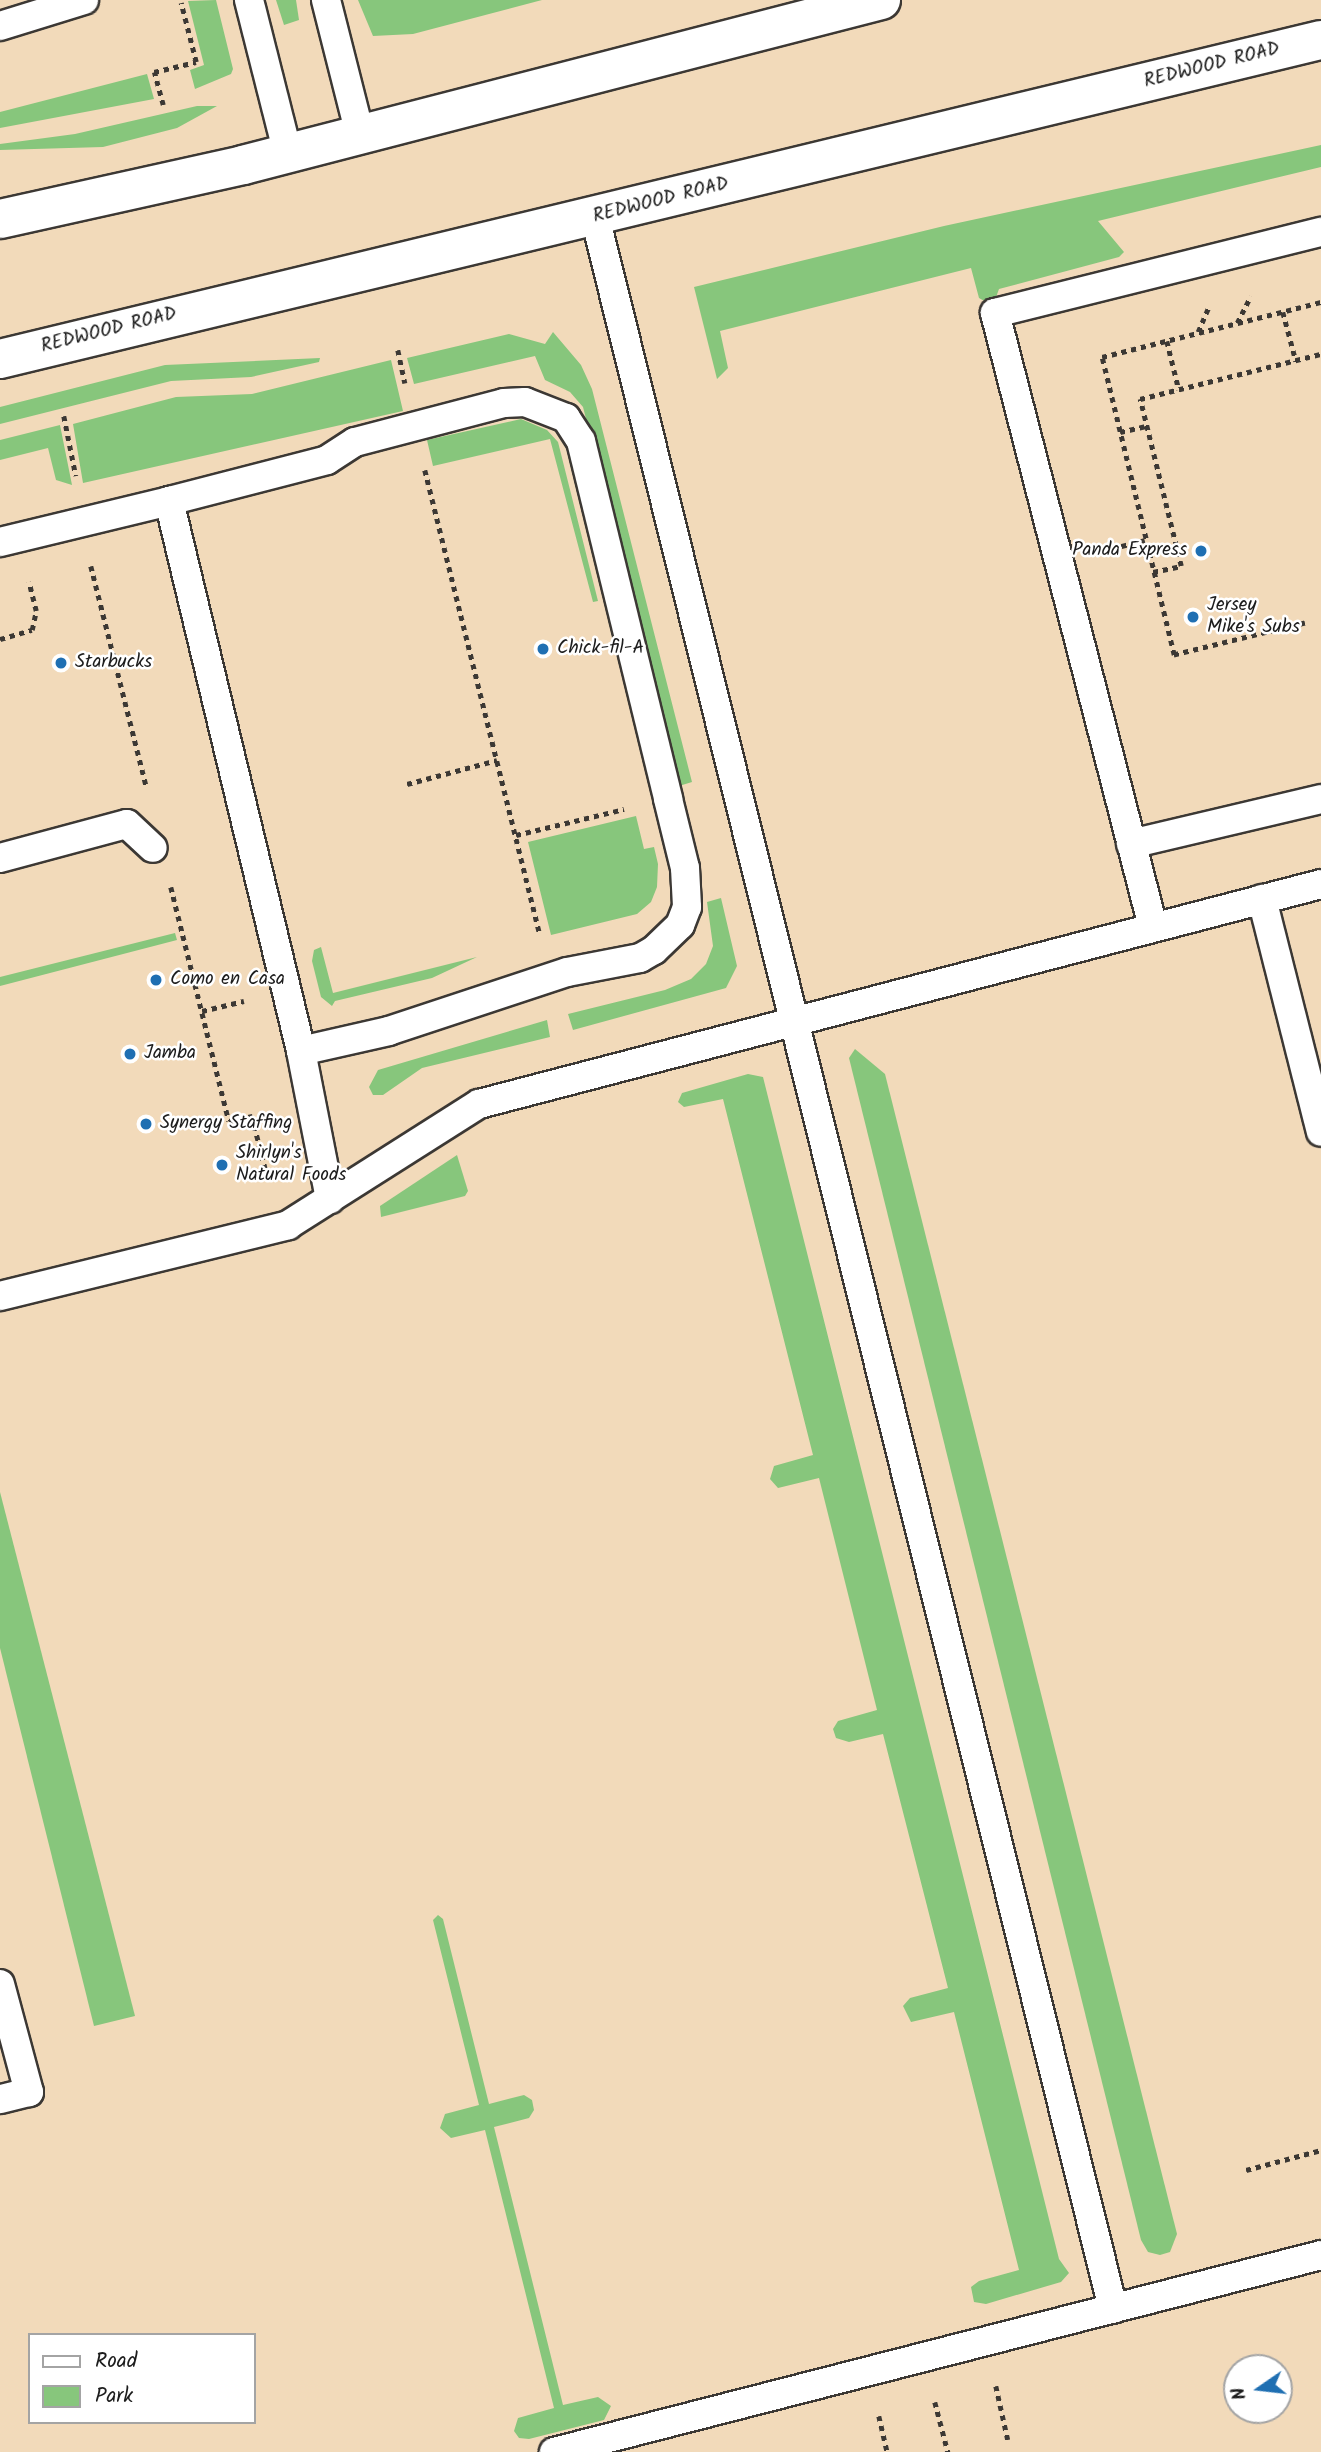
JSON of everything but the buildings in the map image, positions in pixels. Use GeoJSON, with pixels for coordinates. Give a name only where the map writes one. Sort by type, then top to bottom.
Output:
{"type":"FeatureCollection","features":[{"type":"Feature","properties":{"kind":"main road"},"geometry":{"type":"LineString","coordinates":[[0,219],[288,153],[801,9],[881,0]]}},
{"type":"Feature","properties":{"kind":"main road","name":"REDWOOD ROAD"},"geometry":{"type":"LineString","coordinates":[[0,359],[341,273],[595,217],[1321,40]]}},
{"type":"Feature","properties":{"kind":"lane"},"geometry":{"type":"LineString","coordinates":[[48,0],[80,3]]}},
{"type":"Feature","properties":{"kind":"lane"},"geometry":{"type":"LineString","coordinates":[[249,0],[288,153]]}},
{"type":"Feature","properties":{"kind":"lane"},"geometry":{"type":"LineString","coordinates":[[326,0],[360,134]]}},
{"type":"Feature","properties":{"kind":"lane"},"geometry":{"type":"LineString","coordinates":[[0,26],[80,3]]}},
{"type":"Feature","properties":{"kind":"lane"},"geometry":{"type":"LineString","coordinates":[[595,217],[796,1021],[1112,2309]]}},
{"type":"Feature","properties":{"kind":"lane"},"geometry":{"type":"LineString","coordinates":[[1153,927],[995,313],[1321,232]]}},
{"type":"Feature","properties":{"kind":"lane"},"geometry":{"type":"LineString","coordinates":[[0,542],[327,460],[355,442],[504,403],[525,402],[566,418],[581,441],[685,869],[687,906],[668,940],[640,958],[567,972],[389,1031],[301,1051]]}},
{"type":"Feature","properties":{"kind":"lane"},"geometry":{"type":"LineString","coordinates":[[169,501],[301,1051],[330,1199]]}},
{"type":"Feature","properties":{"kind":"lane"},"geometry":{"type":"LineString","coordinates":[[1131,844],[1321,799]]}},
{"type":"Feature","properties":{"kind":"lane"},"geometry":{"type":"LineString","coordinates":[[0,858],[127,824],[153,848]]}},
{"type":"Feature","properties":{"kind":"lane"},"geometry":{"type":"LineString","coordinates":[[0,1296],[288,1225],[479,1104],[1321,884]]}},
{"type":"Feature","properties":{"kind":"lane"},"geometry":{"type":"LineString","coordinates":[[1262,899],[1321,1132]]}},
{"type":"Feature","properties":{"kind":"lane"},"geometry":{"type":"LineString","coordinates":[[0,1984],[29,2092],[0,2099]]}},
{"type":"Feature","properties":{"kind":"lane"},"geometry":{"type":"LineString","coordinates":[[554,2452],[1321,2255]]}},
{"type":"Feature","properties":{"kind":"path"},"geometry":{"type":"LineString","coordinates":[[163,105],[154,72],[196,62],[181,3]]}},
{"type":"Feature","properties":{"kind":"path"},"geometry":{"type":"LineString","coordinates":[[1305,623],[1174,655],[1102,357],[1321,302]]}},
{"type":"Feature","properties":{"kind":"path"},"geometry":{"type":"LineString","coordinates":[[1283,312],[1296,361]]}},
{"type":"Feature","properties":{"kind":"path"},"geometry":{"type":"LineString","coordinates":[[1167,341],[1179,390]]}},
{"type":"Feature","properties":{"kind":"path"},"geometry":{"type":"LineString","coordinates":[[398,350],[407,394]]}},
{"type":"Feature","properties":{"kind":"path"},"geometry":{"type":"LineString","coordinates":[[1153,572],[1181,566],[1140,399],[1321,354]]}},
{"type":"Feature","properties":{"kind":"path"},"geometry":{"type":"LineString","coordinates":[[64,416],[77,484]]}},
{"type":"Feature","properties":{"kind":"path"},"geometry":{"type":"LineString","coordinates":[[1120,432],[1147,426]]}},
{"type":"Feature","properties":{"kind":"path"},"geometry":{"type":"LineString","coordinates":[[423,458],[541,938]]}},
{"type":"Feature","properties":{"kind":"path"},"geometry":{"type":"LineString","coordinates":[[89,558],[148,792]]}},
{"type":"Feature","properties":{"kind":"path"},"geometry":{"type":"LineString","coordinates":[[0,639],[33,630]]}},
{"type":"Feature","properties":{"kind":"path"},"geometry":{"type":"LineString","coordinates":[[103,662],[115,659]]}},
{"type":"Feature","properties":{"kind":"path"},"geometry":{"type":"LineString","coordinates":[[407,784],[497,760]]}},
{"type":"Feature","properties":{"kind":"path"},"geometry":{"type":"LineString","coordinates":[[516,835],[629,808]]}},
{"type":"Feature","properties":{"kind":"path"},"geometry":{"type":"LineString","coordinates":[[168,873],[229,1121],[253,1116],[271,1190]]}},
{"type":"Feature","properties":{"kind":"path"},"geometry":{"type":"LineString","coordinates":[[1245,2170],[1321,2150]]}},
{"type":"Feature","properties":{"kind":"path"},"geometry":{"type":"LineString","coordinates":[[986,2340],[1009,2440]]}},
{"type":"Feature","properties":{"kind":"green space"},"geometry":{"type":"Polygon","coordinates":[[[216,0],[233,69],[231,74],[195,89],[190,70],[204,65],[188,1],[216,0]]]}},
{"type":"Feature","properties":{"kind":"green space"},"geometry":{"type":"Polygon","coordinates":[[[276,0],[296,0],[299,20],[284,25],[276,0]]]}},
{"type":"Feature","properties":{"kind":"green space"},"geometry":{"type":"Polygon","coordinates":[[[358,0],[542,0],[413,34],[373,36],[358,0]]]}},
{"type":"Feature","properties":{"kind":"green space"},"geometry":{"type":"Polygon","coordinates":[[[147,74],[154,99],[0,128],[0,112],[147,74]]]}},
{"type":"Feature","properties":{"kind":"green space"},"geometry":{"type":"Polygon","coordinates":[[[197,106],[217,106],[177,128],[103,147],[0,150],[0,144],[75,134],[197,106]]]}},
{"type":"Feature","properties":{"kind":"green space"},"geometry":{"type":"Polygon","coordinates":[[[1321,145],[1321,167],[1098,221],[1124,252],[1119,257],[999,289],[995,300],[988,303],[979,298],[971,268],[720,331],[728,368],[717,379],[694,287],[944,226],[1321,145]]]}},
{"type":"Feature","properties":{"kind":"green space"},"geometry":{"type":"Polygon","coordinates":[[[553,332],[581,365],[592,389],[692,782],[679,786],[583,407],[570,392],[545,380],[535,356],[414,384],[407,358],[509,334],[545,344],[553,332]]]}},
{"type":"Feature","properties":{"kind":"green space"},"geometry":{"type":"Polygon","coordinates":[[[320,358],[319,362],[251,377],[171,381],[0,424],[0,407],[165,365],[320,358]]]}},
{"type":"Feature","properties":{"kind":"green space"},"geometry":{"type":"Polygon","coordinates":[[[391,360],[403,411],[83,483],[73,424],[176,397],[252,394],[391,360]]]}},
{"type":"Feature","properties":{"kind":"green space"},"geometry":{"type":"Polygon","coordinates":[[[521,419],[547,430],[558,442],[598,601],[593,602],[550,439],[433,466],[427,440],[521,419]]]}},
{"type":"Feature","properties":{"kind":"green space"},"geometry":{"type":"Polygon","coordinates":[[[60,425],[72,485],[56,480],[48,448],[0,460],[0,440],[60,425]]]}},
{"type":"Feature","properties":{"kind":"green space"},"geometry":{"type":"Polygon","coordinates":[[[636,816],[644,849],[654,847],[658,864],[657,887],[651,902],[637,914],[551,935],[528,842],[636,816]]]}},
{"type":"Feature","properties":{"kind":"green space"},"geometry":{"type":"Polygon","coordinates":[[[721,898],[737,966],[726,988],[573,1030],[568,1014],[665,990],[691,979],[706,964],[713,946],[707,902],[721,898]]]}},
{"type":"Feature","properties":{"kind":"green space"},"geometry":{"type":"Polygon","coordinates":[[[175,933],[177,940],[0,986],[0,977],[175,933]]]}},
{"type":"Feature","properties":{"kind":"green space"},"geometry":{"type":"Polygon","coordinates":[[[321,947],[333,993],[477,957],[432,978],[335,1001],[332,1006],[321,997],[312,961],[314,950],[321,947]]]}},
{"type":"Feature","properties":{"kind":"green space"},"geometry":{"type":"Polygon","coordinates":[[[547,1020],[550,1037],[422,1068],[383,1095],[373,1095],[369,1087],[378,1070],[547,1020]]]}},
{"type":"Feature","properties":{"kind":"green space"},"geometry":{"type":"Polygon","coordinates":[[[855,1049],[885,1074],[1177,2234],[1170,2252],[1160,2255],[1148,2252],[1141,2240],[849,1058],[855,1049]]]}},
{"type":"Feature","properties":{"kind":"green space"},"geometry":{"type":"Polygon","coordinates":[[[748,1074],[763,1077],[1059,2259],[1069,2273],[1061,2282],[986,2304],[974,2302],[971,2287],[979,2281],[1019,2270],[954,2012],[911,2022],[903,2006],[910,1998],[948,1988],[883,1734],[849,1742],[836,1738],[833,1729],[838,1721],[877,1710],[819,1478],[778,1488],[770,1479],[774,1466],[813,1455],[723,1099],[684,1107],[678,1102],[682,1093],[748,1074]]]}},
{"type":"Feature","properties":{"kind":"green space"},"geometry":{"type":"Polygon","coordinates":[[[457,1155],[468,1191],[465,1196],[381,1217],[380,1206],[457,1155]]]}},
{"type":"Feature","properties":{"kind":"green space"},"geometry":{"type":"Polygon","coordinates":[[[0,1492],[135,2016],[94,2026],[0,1648],[0,1492]]]}},
{"type":"Feature","properties":{"kind":"green space"},"geometry":{"type":"Polygon","coordinates":[[[438,1915],[443,1919],[489,2104],[524,2095],[532,2100],[534,2110],[529,2118],[494,2127],[563,2405],[598,2397],[611,2406],[604,2420],[529,2439],[519,2438],[514,2431],[518,2418],[554,2408],[485,2130],[451,2138],[440,2128],[445,2114],[479,2105],[433,1920],[438,1915]]]}},
{"type":"Feature","properties":{"kind":"place","name":"Panda Express"},"geometry":{"type":"Point","coordinates":[1201,551]}},
{"type":"Feature","properties":{"kind":"place","name":"Jersey Mike's Subs"},"geometry":{"type":"Point","coordinates":[1193,617]}},
{"type":"Feature","properties":{"kind":"place","name":"Chick-fil-A"},"geometry":{"type":"Point","coordinates":[543,649]}},
{"type":"Feature","properties":{"kind":"place","name":"Starbucks"},"geometry":{"type":"Point","coordinates":[61,663]}},
{"type":"Feature","properties":{"kind":"place","name":"Como en Casa"},"geometry":{"type":"Point","coordinates":[156,980]}},
{"type":"Feature","properties":{"kind":"place","name":"Jamba"},"geometry":{"type":"Point","coordinates":[130,1054]}},
{"type":"Feature","properties":{"kind":"place","name":"Synergy Staffing"},"geometry":{"type":"Point","coordinates":[146,1124]}},
{"type":"Feature","properties":{"kind":"place","name":"Shirlyn's Natural Foods"},"geometry":{"type":"Point","coordinates":[222,1165]}}]}
